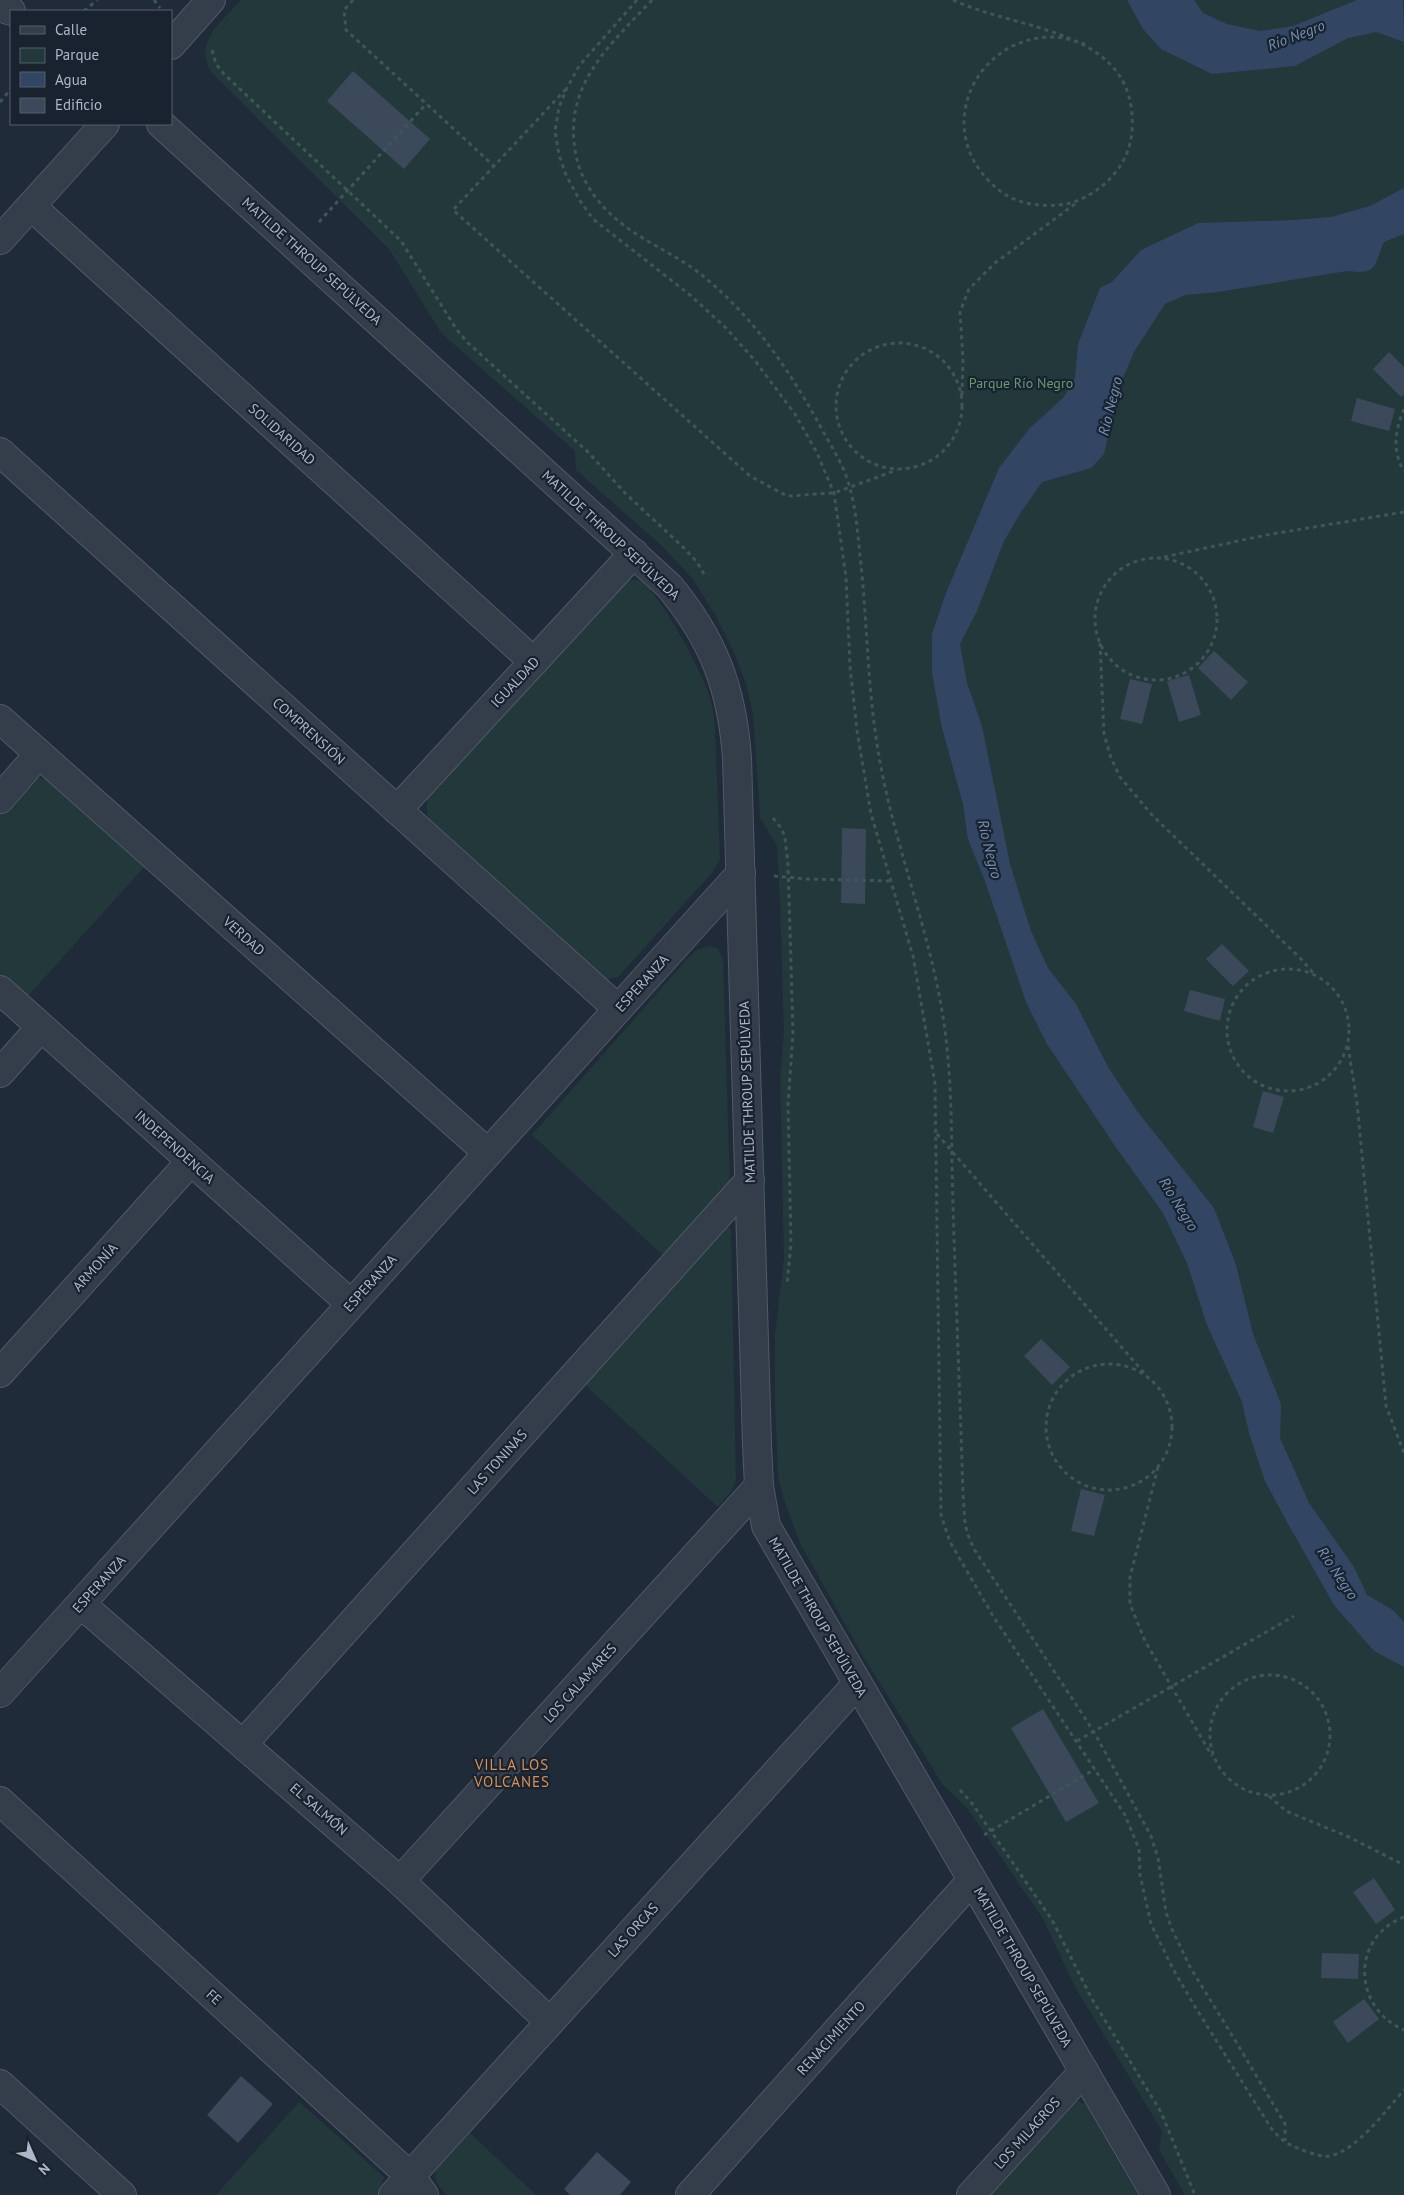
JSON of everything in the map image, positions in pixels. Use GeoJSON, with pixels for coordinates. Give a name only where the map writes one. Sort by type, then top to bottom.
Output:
{"type":"FeatureCollection","features":[{"type":"Feature","properties":{"kind":"street"},"geometry":{"type":"LineString","coordinates":[[172,44],[211,0]]}},
{"type":"Feature","properties":{"kind":"street"},"geometry":{"type":"LineString","coordinates":[[0,240],[104,125]]}},
{"type":"Feature","properties":{"kind":"street","name":"MATILDE THROUP SEPÚLVEDA"},"geometry":{"type":"LineString","coordinates":[[162,125],[669,586],[685,605],[711,648],[720,670],[732,712],[735,732],[741,873],[759,1486],[766,1526],[1156,2195]]}},
{"type":"Feature","properties":{"kind":"street","name":"SOLIDARIDAD"},"geometry":{"type":"LineString","coordinates":[[31,206],[534,662]]}},
{"type":"Feature","properties":{"kind":"street","name":"COMPRENSIÓN"},"geometry":{"type":"LineString","coordinates":[[0,452],[618,1010]]}},
{"type":"Feature","properties":{"kind":"street","name":"IGUALDAD"},"geometry":{"type":"LineString","coordinates":[[397,810],[634,553]]}},
{"type":"Feature","properties":{"kind":"street","name":"VERDAD"},"geometry":{"type":"LineString","coordinates":[[0,720],[488,1153]]}},
{"type":"Feature","properties":{"kind":"street"},"geometry":{"type":"LineString","coordinates":[[0,799],[40,754]]}},
{"type":"Feature","properties":{"kind":"street","name":"ESPERANZA"},"geometry":{"type":"LineString","coordinates":[[0,1693],[741,873]]}},
{"type":"Feature","properties":{"kind":"street","name":"INDEPENDENCIA"},"geometry":{"type":"LineString","coordinates":[[0,990],[351,1304]]}},
{"type":"Feature","properties":{"kind":"street"},"geometry":{"type":"LineString","coordinates":[[0,1073],[41,1027]]}},
{"type":"Feature","properties":{"kind":"street","name":"ARMONÍA"},"geometry":{"type":"LineString","coordinates":[[0,1373],[191,1161]]}},
{"type":"Feature","properties":{"kind":"street","name":"LAS TONINAS"},"geometry":{"type":"LineString","coordinates":[[244,1744],[750,1180]]}},
{"type":"Feature","properties":{"kind":"street","name":"LOS CALAMARES"},"geometry":{"type":"LineString","coordinates":[[400,1881],[759,1486]]}},
{"type":"Feature","properties":{"kind":"street","name":"EL SALMÓN"},"geometry":{"type":"LineString","coordinates":[[81,1604],[400,1881],[550,2022]]}},
{"type":"Feature","properties":{"kind":"street","name":"LAS ORCAS"},"geometry":{"type":"LineString","coordinates":[[409,2189],[550,2022],[857,1684]]}},
{"type":"Feature","properties":{"kind":"street","name":"FE"},"geometry":{"type":"LineString","coordinates":[[0,1801],[409,2189]]}},
{"type":"Feature","properties":{"kind":"street","name":"RENACIMIENTO"},"geometry":{"type":"LineString","coordinates":[[690,2195],[972,1880]]}},
{"type":"Feature","properties":{"kind":"street","name":"LOS MILAGROS"},"geometry":{"type":"LineString","coordinates":[[971,2195],[1084,2071]]}},
{"type":"Feature","properties":{"kind":"street"},"geometry":{"type":"LineString","coordinates":[[0,2084],[121,2194]]}},
{"type":"Feature","properties":{"kind":"path"},"geometry":{"type":"LineString","coordinates":[[85,10],[97,0]]}},
{"type":"Feature","properties":{"kind":"path"},"geometry":{"type":"LineString","coordinates":[[353,0],[344,10],[346,30],[494,166]]}},
{"type":"Feature","properties":{"kind":"path"},"geometry":{"type":"LineString","coordinates":[[636,0],[580,66],[567,88],[560,108],[556,131],[559,155],[563,168],[580,201],[600,225],[690,295],[726,328],[756,362],[795,414],[818,453],[834,493],[846,577],[850,667],[857,731],[870,814],[913,956],[935,1083],[941,1515],[950,1542],[993,1616],[1078,1741],[1125,1815],[1139,1848],[1140,1875],[1151,1924],[1172,1969],[1271,2128],[1285,2142],[1328,2157],[1350,2147],[1367,2132],[1404,2090]]}},
{"type":"Feature","properties":{"kind":"path"},"geometry":{"type":"LineString","coordinates":[[652,0],[597,62],[577,98],[573,133],[578,165],[586,184],[614,218],[703,276],[763,337],[792,376],[805,398],[841,464],[849,487],[855,512],[864,589],[876,743],[882,777],[931,954],[950,1073],[963,1494],[968,1535],[1094,1732],[1151,1836],[1158,1858],[1166,1912],[1180,1948],[1285,2124],[1285,2142]]}},
{"type":"Feature","properties":{"kind":"path"},"geometry":{"type":"LineString","coordinates":[[567,88],[453,210],[750,476],[787,496],[834,493],[897,470],[918,467],[937,457],[952,442],[961,422],[963,359],[960,312],[969,289],[995,263],[1076,202],[1101,188],[1121,167],[1132,140],[1134,112],[1125,84],[1108,60],[1085,44],[953,0]]}},
{"type":"Feature","properties":{"kind":"path"},"geometry":{"type":"LineString","coordinates":[[1076,202],[1049,207],[1023,203],[998,191],[980,172],[967,148],[964,121],[968,95],[981,71],[1002,51],[1028,39],[1057,37],[1085,44]]}},
{"type":"Feature","properties":{"kind":"path"},"geometry":{"type":"LineString","coordinates":[[0,102],[10,90]]}},
{"type":"Feature","properties":{"kind":"path"},"geometry":{"type":"LineString","coordinates":[[296,247],[426,104]]}},
{"type":"Feature","properties":{"kind":"path"},"geometry":{"type":"LineString","coordinates":[[897,470],[877,466],[858,456],[842,434],[837,421],[836,400],[841,380],[853,362],[869,350],[889,343],[910,344],[930,350],[946,363],[957,381],[962,400]]}},
{"type":"Feature","properties":{"kind":"path"},"geometry":{"type":"LineString","coordinates":[[1404,409],[1398,422],[1395,438],[1397,454],[1404,471]]}},
{"type":"Feature","properties":{"kind":"path"},"geometry":{"type":"LineString","coordinates":[[1161,558],[1177,561],[1191,569],[1203,580],[1211,593],[1216,608],[1217,625],[1213,640],[1205,654],[1194,666],[1180,675],[1165,679],[1149,680],[1133,676],[1108,657],[1100,643],[1095,628],[1095,612],[1099,597],[1106,583],[1117,572],[1130,564],[1146,559],[1161,558],[1266,535],[1404,512]]}},
{"type":"Feature","properties":{"kind":"path"},"geometry":{"type":"LineString","coordinates":[[1100,643],[1104,734],[1111,758],[1120,777],[1152,815],[1301,959],[1314,974]]}},
{"type":"Feature","properties":{"kind":"path"},"geometry":{"type":"LineString","coordinates":[[741,873],[806,879],[891,881]]}},
{"type":"Feature","properties":{"kind":"path"},"geometry":{"type":"LineString","coordinates":[[1348,1046],[1341,1062],[1330,1076],[1315,1086],[1298,1091],[1280,1091],[1264,1087],[1248,1077],[1237,1064],[1229,1048],[1227,1031],[1229,1013],[1237,997],[1248,984],[1263,974],[1279,969],[1298,969],[1314,974],[1329,983],[1340,996],[1347,1012],[1350,1029],[1348,1046],[1356,1103],[1386,1406],[1404,1453]]}},
{"type":"Feature","properties":{"kind":"path"},"geometry":{"type":"LineString","coordinates":[[937,1134],[1160,1390],[1169,1409],[1172,1429],[1168,1449],[1158,1467],[1130,1577],[1130,1604],[1146,1641],[1215,1761],[1228,1779],[1247,1791],[1269,1796],[1288,1793],[1305,1784],[1319,1770],[1328,1752],[1330,1733],[1326,1714],[1317,1697],[1303,1684],[1285,1676],[1265,1674],[1246,1679],[1229,1689],[1217,1705],[1210,1723],[1209,1742],[1215,1761]]}},
{"type":"Feature","properties":{"kind":"path"},"geometry":{"type":"LineString","coordinates":[[1146,1375],[1128,1366],[1107,1364],[1087,1368],[1069,1378],[1055,1394],[1047,1414],[1045,1435],[1051,1455],[1064,1472],[1081,1484],[1101,1490],[1122,1489],[1142,1481],[1158,1467]]}},
{"type":"Feature","properties":{"kind":"path"},"geometry":{"type":"LineString","coordinates":[[1078,1741],[1294,1616]]}},
{"type":"Feature","properties":{"kind":"path"},"geometry":{"type":"LineString","coordinates":[[956,1853],[1095,1769]]}},
{"type":"Feature","properties":{"kind":"path"},"geometry":{"type":"LineString","coordinates":[[1269,1796],[1286,1811],[1349,1837],[1404,1865]]}},
{"type":"Feature","properties":{"kind":"path"},"geometry":{"type":"LineString","coordinates":[[1404,1917],[1396,1920],[1381,1931],[1371,1945],[1365,1962],[1365,1980],[1369,1998],[1379,2012],[1392,2025],[1404,2030]]}},
{"type":"Feature","properties":{"kind":"green space","name":"Parque Río Negro"},"geometry":{"type":"Polygon","coordinates":[[[241,0],[1404,0],[1404,2195],[1185,2195],[1159,2150],[1162,2131],[1075,1987],[1043,1919],[968,1809],[943,1785],[860,1651],[800,1543],[784,1500],[778,1476],[775,1404],[775,1334],[784,1259],[780,1077],[784,1030],[777,846],[760,817],[753,714],[747,687],[735,655],[716,616],[692,578],[661,545],[576,470],[575,451],[440,331],[389,249],[211,72],[206,61],[205,51],[208,41],[218,24],[241,0]]]}},
{"type":"Feature","properties":{"kind":"green space"},"geometry":{"type":"Polygon","coordinates":[[[630,580],[641,581],[658,599],[687,648],[709,694],[715,727],[720,859],[711,874],[618,977],[608,979],[601,977],[428,825],[426,795],[620,585],[630,580]]]}},
{"type":"Feature","properties":{"kind":"green space"},"geometry":{"type":"Polygon","coordinates":[[[38,778],[47,779],[145,866],[26,998],[0,975],[0,814],[30,780],[38,778]]]}},
{"type":"Feature","properties":{"kind":"green space"},"geometry":{"type":"Polygon","coordinates":[[[710,946],[718,949],[723,959],[730,1185],[666,1258],[532,1135],[690,956],[697,950],[710,946]]]}},
{"type":"Feature","properties":{"kind":"green space"},"geometry":{"type":"Polygon","coordinates":[[[729,1227],[731,1231],[736,1481],[732,1490],[718,1507],[583,1383],[722,1228],[729,1227]]]}},
{"type":"Feature","properties":{"kind":"green space"},"geometry":{"type":"Polygon","coordinates":[[[1076,2100],[1085,2104],[1138,2195],[985,2195],[1076,2100]]]}},
{"type":"Feature","properties":{"kind":"green space"},"geometry":{"type":"Polygon","coordinates":[[[299,2102],[384,2177],[378,2195],[216,2195],[299,2102]]]}},
{"type":"Feature","properties":{"kind":"green space"},"geometry":{"type":"Polygon","coordinates":[[[470,2133],[536,2195],[446,2195],[436,2180],[436,2170],[470,2133]]]}},
{"type":"Feature","properties":{"kind":"water","name":"Río Negro"},"geometry":{"type":"Polygon","coordinates":[[[1127,0],[1194,0],[1203,13],[1227,24],[1260,31],[1293,26],[1357,0],[1403,0],[1404,42],[1376,32],[1348,38],[1295,66],[1212,74],[1161,49],[1143,29],[1127,0]]]}},
{"type":"Feature","properties":{"kind":"water","name":"Río Negro"},"geometry":{"type":"Polygon","coordinates":[[[1404,188],[1404,234],[1384,242],[1376,263],[1370,270],[1365,272],[1347,271],[1218,292],[1185,295],[1165,304],[1134,352],[1119,387],[1104,454],[1091,468],[1042,482],[1004,541],[977,611],[960,644],[967,683],[982,726],[1010,864],[1031,931],[1048,968],[1076,1004],[1108,1067],[1137,1111],[1214,1208],[1236,1265],[1253,1334],[1281,1404],[1280,1438],[1309,1503],[1354,1567],[1367,1595],[1393,1610],[1404,1622],[1404,1667],[1374,1651],[1334,1605],[1265,1481],[1249,1433],[1242,1402],[1207,1325],[1187,1263],[1163,1213],[1115,1146],[1047,1044],[1026,1002],[985,881],[968,839],[963,804],[942,728],[932,673],[932,634],[946,593],[999,468],[1029,429],[1064,397],[1075,378],[1078,344],[1100,288],[1112,282],[1141,250],[1198,223],[1331,217],[1370,206],[1404,188]]]}},
{"type":"Feature","properties":{"kind":"building"},"geometry":{"type":"Polygon","coordinates":[[[353,71],[430,139],[404,169],[327,101],[353,71]]]}},
{"type":"Feature","properties":{"kind":"building"},"geometry":{"type":"Polygon","coordinates":[[[1389,352],[1404,367],[1404,394],[1401,397],[1373,369],[1389,352]]]}},
{"type":"Feature","properties":{"kind":"building"},"geometry":{"type":"Polygon","coordinates":[[[1357,398],[1395,409],[1389,431],[1351,421],[1357,398]]]}},
{"type":"Feature","properties":{"kind":"building"},"geometry":{"type":"Polygon","coordinates":[[[1214,651],[1248,682],[1231,700],[1198,668],[1214,651]]]}},
{"type":"Feature","properties":{"kind":"building"},"geometry":{"type":"Polygon","coordinates":[[[1189,675],[1201,715],[1179,722],[1167,681],[1189,675]]]}},
{"type":"Feature","properties":{"kind":"building"},"geometry":{"type":"Polygon","coordinates":[[[1130,679],[1152,684],[1142,724],[1120,719],[1130,679]]]}},
{"type":"Feature","properties":{"kind":"building"},"geometry":{"type":"Polygon","coordinates":[[[842,828],[866,829],[865,904],[841,903],[842,828]]]}},
{"type":"Feature","properties":{"kind":"building"},"geometry":{"type":"Polygon","coordinates":[[[1222,944],[1249,971],[1233,986],[1206,959],[1222,944]]]}},
{"type":"Feature","properties":{"kind":"building"},"geometry":{"type":"Polygon","coordinates":[[[1190,990],[1225,999],[1220,1021],[1184,1011],[1190,990]]]}},
{"type":"Feature","properties":{"kind":"building"},"geometry":{"type":"Polygon","coordinates":[[[1263,1091],[1284,1097],[1273,1133],[1253,1127],[1263,1091]]]}},
{"type":"Feature","properties":{"kind":"building"},"geometry":{"type":"Polygon","coordinates":[[[1041,1339],[1070,1367],[1052,1385],[1024,1356],[1041,1339]]]}},
{"type":"Feature","properties":{"kind":"building"},"geometry":{"type":"Polygon","coordinates":[[[1081,1489],[1105,1495],[1094,1536],[1071,1531],[1081,1489]]]}},
{"type":"Feature","properties":{"kind":"building"},"geometry":{"type":"Polygon","coordinates":[[[1043,1709],[1099,1803],[1066,1822],[1011,1728],[1043,1709]]]}},
{"type":"Feature","properties":{"kind":"building"},"geometry":{"type":"Polygon","coordinates":[[[1374,1878],[1395,1910],[1376,1924],[1353,1892],[1374,1878]]]}},
{"type":"Feature","properties":{"kind":"building"},"geometry":{"type":"Polygon","coordinates":[[[1322,1953],[1359,1954],[1358,1979],[1321,1978],[1322,1953]]]}},
{"type":"Feature","properties":{"kind":"building"},"geometry":{"type":"Polygon","coordinates":[[[1364,1999],[1379,2019],[1348,2043],[1333,2022],[1364,1999]]]}},
{"type":"Feature","properties":{"kind":"building"},"geometry":{"type":"Polygon","coordinates":[[[241,2076],[273,2104],[238,2143],[207,2115],[241,2076]]]}},
{"type":"Feature","properties":{"kind":"building"},"geometry":{"type":"Polygon","coordinates":[[[597,2152],[631,2182],[620,2195],[570,2195],[564,2189],[597,2152]]]}},
{"type":"Feature","properties":{"kind":"district","name":"VILLA LOS VOLCANES"},"geometry":{"type":"Point","coordinates":[512,1772]}}]}
